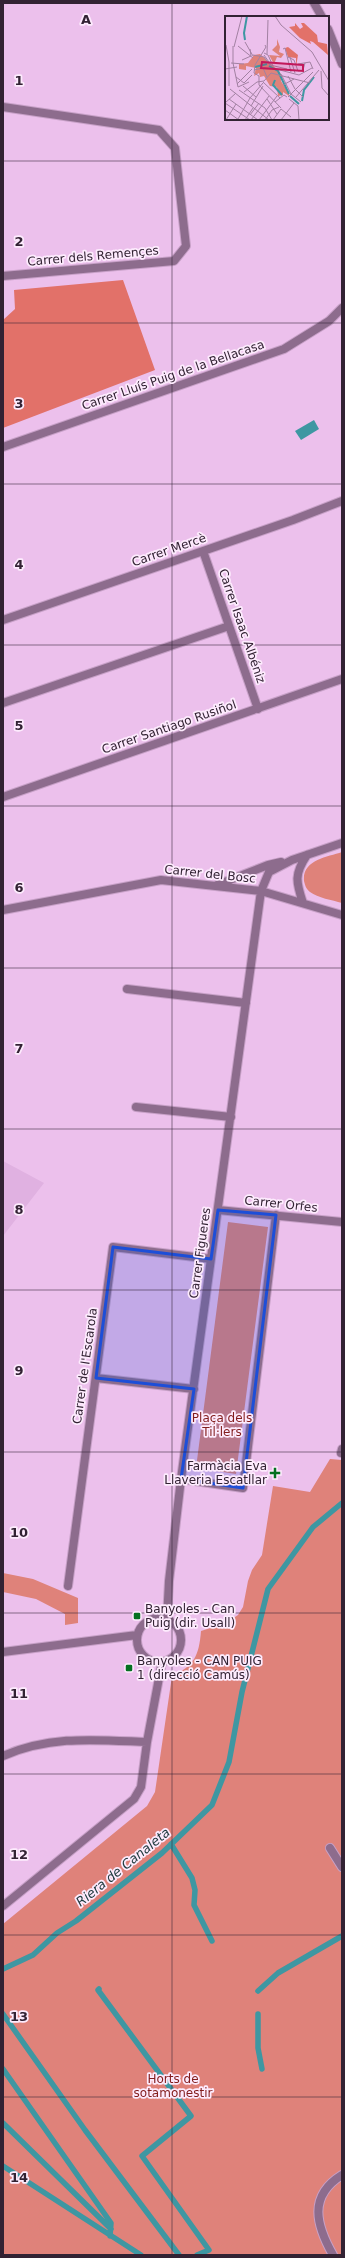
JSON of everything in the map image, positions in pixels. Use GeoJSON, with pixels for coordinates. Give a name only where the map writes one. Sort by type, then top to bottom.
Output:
{"type":"FeatureCollection","features":[{"type":"Feature","properties":{"kind":"street"},"geometry":{"type":"LineString","coordinates":[[314,3],[321,16]]}},
{"type":"Feature","properties":{"kind":"street"},"geometry":{"type":"LineString","coordinates":[[329,32],[342,64]]}},
{"type":"Feature","properties":{"kind":"street","name":"Carrer dels Remençes"},"geometry":{"type":"LineString","coordinates":[[3,107],[159,130],[175,148],[186,246],[174,261],[3,276]]}},
{"type":"Feature","properties":{"kind":"street","name":"Carrer Lluís Puig de la Bellacasa"},"geometry":{"type":"LineString","coordinates":[[3,447],[284,349],[329,321],[342,308]]}},
{"type":"Feature","properties":{"kind":"street","name":"Carrer Mercè"},"geometry":{"type":"LineString","coordinates":[[3,620],[293,520],[342,501]]}},
{"type":"Feature","properties":{"kind":"street","name":"Carrer Isaac Albéniz"},"geometry":{"type":"LineString","coordinates":[[203,551],[258,708]]}},
{"type":"Feature","properties":{"kind":"street"},"geometry":{"type":"LineString","coordinates":[[3,703],[229,626]]}},
{"type":"Feature","properties":{"kind":"street","name":"Carrer Santiago Rusiñol"},"geometry":{"type":"LineString","coordinates":[[3,797],[342,679]]}},
{"type":"Feature","properties":{"kind":"street"},"geometry":{"type":"LineString","coordinates":[[216,886],[268,865],[292,860],[342,843]]}},
{"type":"Feature","properties":{"kind":"street"},"geometry":{"type":"LineString","coordinates":[[303,903],[297,885],[298,868],[307,855]]}},
{"type":"Feature","properties":{"kind":"street","name":"Carrer Figueres"},"geometry":{"type":"LineString","coordinates":[[167,1619],[169,1581],[181,1479],[262,891],[269,872],[292,860]]}},
{"type":"Feature","properties":{"kind":"street","name":"Carrer del Bosc"},"geometry":{"type":"LineString","coordinates":[[4,912],[161,880],[262,891],[342,916]]}},
{"type":"Feature","properties":{"kind":"street"},"geometry":{"type":"LineString","coordinates":[[127,988],[246,1003]]}},
{"type":"Feature","properties":{"kind":"street"},"geometry":{"type":"LineString","coordinates":[[136,1107],[231,1117]]}},
{"type":"Feature","properties":{"kind":"street","name":"Carrer Orfes"},"geometry":{"type":"LineString","coordinates":[[218,1210],[342,1222]]}},
{"type":"Feature","properties":{"kind":"street"},"geometry":{"type":"LineString","coordinates":[[181,1479],[243,1488],[276,1215]]}},
{"type":"Feature","properties":{"kind":"street","name":"Carrer de l'Escarola"},"geometry":{"type":"LineString","coordinates":[[68,1586],[113,1247],[211,1259]]}},
{"type":"Feature","properties":{"kind":"street"},"geometry":{"type":"LineString","coordinates":[[96,1378],[194,1389]]}},
{"type":"Feature","properties":{"kind":"street"},"geometry":{"type":"LineString","coordinates":[[154,1618],[167,1619],[178,1628],[181,1642],[175,1655],[162,1662],[148,1659],[142,1655],[137,1642],[139,1629],[148,1620],[154,1618]]}},
{"type":"Feature","properties":{"kind":"street"},"geometry":{"type":"LineString","coordinates":[[3,1652],[20,1648],[137,1635]]}},
{"type":"Feature","properties":{"kind":"street"},"geometry":{"type":"LineString","coordinates":[[3,1906],[134,1799],[141,1787],[147,1742],[162,1662]]}},
{"type":"Feature","properties":{"kind":"street"},"geometry":{"type":"LineString","coordinates":[[3,1756],[39,1743],[83,1739],[147,1742]]}},
{"type":"Feature","properties":{"kind":"street"},"geometry":{"type":"LineString","coordinates":[[330,1848],[342,1867]]}},
{"type":"Feature","properties":{"kind":"street"},"geometry":{"type":"LineString","coordinates":[[333,2255],[323,2237],[317,2214],[322,2195],[333,2180],[342,2175]]}},
{"type":"Feature","properties":{"kind":"highlighted area"},"geometry":{"type":"Polygon","coordinates":[[[218,1210],[276,1215],[243,1488],[181,1479],[194,1389],[96,1378],[113,1247],[211,1259],[218,1210]]]}},
{"type":"Feature","properties":{"kind":"shaded area"},"geometry":{"type":"Polygon","coordinates":[[[123,280],[155,370],[3,428],[3,320],[15,309],[14,290],[123,280]]]}},
{"type":"Feature","properties":{"kind":"shaded area"},"geometry":{"type":"Polygon","coordinates":[[[314,420],[319,429],[301,440],[295,431],[314,420]]]}},
{"type":"Feature","properties":{"kind":"shaded area"},"geometry":{"type":"Polygon","coordinates":[[[3,1161],[44,1183],[3,1236],[3,1161]]]}},
{"type":"Feature","properties":{"kind":"green space"},"geometry":{"type":"Polygon","coordinates":[[[342,852],[342,903],[310,892],[304,881],[304,874],[307,868],[317,860],[342,852]]]}},
{"type":"Feature","properties":{"kind":"green space","name":"Plaça dels Til·lers"},"geometry":{"type":"Polygon","coordinates":[[[228,1222],[268,1227],[236,1474],[196,1468],[228,1222]]]}},
{"type":"Feature","properties":{"kind":"green space","name":"Horts de sotamonestir"},"geometry":{"type":"Polygon","coordinates":[[[330,1459],[342,1460],[342,2255],[3,2255],[3,1924],[147,1806],[155,1792],[172,1676],[186,1668],[194,1659],[199,1647],[201,1631],[226,1623],[238,1615],[243,1607],[248,1581],[252,1570],[262,1555],[273,1486],[310,1492],[330,1459]]]}},
{"type":"Feature","properties":{"kind":"green space"},"geometry":{"type":"Polygon","coordinates":[[[3,1573],[33,1579],[78,1598],[78,1623],[65,1625],[65,1614],[36,1599],[3,1592],[3,1573]]]}},
{"type":"Feature","properties":{"kind":"waterway","name":"Riera de Canaleta"},"geometry":{"type":"LineString","coordinates":[[3,1969],[33,1955],[57,1933],[76,1921],[162,1853],[212,1805],[229,1762],[242,1692],[268,1589],[313,1527],[342,1503]]}},
{"type":"Feature","properties":{"kind":"waterway"},"geometry":{"type":"LineString","coordinates":[[171,1844],[192,1878],[195,1890],[194,1905],[212,1941]]}},
{"type":"Feature","properties":{"kind":"waterway"},"geometry":{"type":"LineString","coordinates":[[258,1991],[278,1973],[342,1936]]}},
{"type":"Feature","properties":{"kind":"waterway"},"geometry":{"type":"LineString","coordinates":[[99,1989],[98,1990],[191,2116],[142,2156],[209,2250],[197,2255]]}},
{"type":"Feature","properties":{"kind":"waterway"},"geometry":{"type":"LineString","coordinates":[[3,2014],[85,2130],[179,2255]]}},
{"type":"Feature","properties":{"kind":"waterway"},"geometry":{"type":"LineString","coordinates":[[258,2014],[258,2048],[262,2069]]}},
{"type":"Feature","properties":{"kind":"waterway"},"geometry":{"type":"LineString","coordinates":[[3,2069],[111,2223],[110,2236]]}},
{"type":"Feature","properties":{"kind":"waterway"},"geometry":{"type":"LineString","coordinates":[[3,2123],[111,2229]]}},
{"type":"Feature","properties":{"kind":"waterway"},"geometry":{"type":"LineString","coordinates":[[3,2166],[141,2255]]}},
{"type":"Feature","properties":{"kind":"place","name":"Farmàcia Eva Llaveria Escatllar"},"geometry":{"type":"Point","coordinates":[275,1473]}},
{"type":"Feature","properties":{"kind":"place","name":"Banyoles - Can Puig (dir. Usall)"},"geometry":{"type":"Point","coordinates":[137,1616]}},
{"type":"Feature","properties":{"kind":"place","name":"Banyoles - CAN PUIG 1 (direcció Camús)"},"geometry":{"type":"Point","coordinates":[129,1668]}}]}
